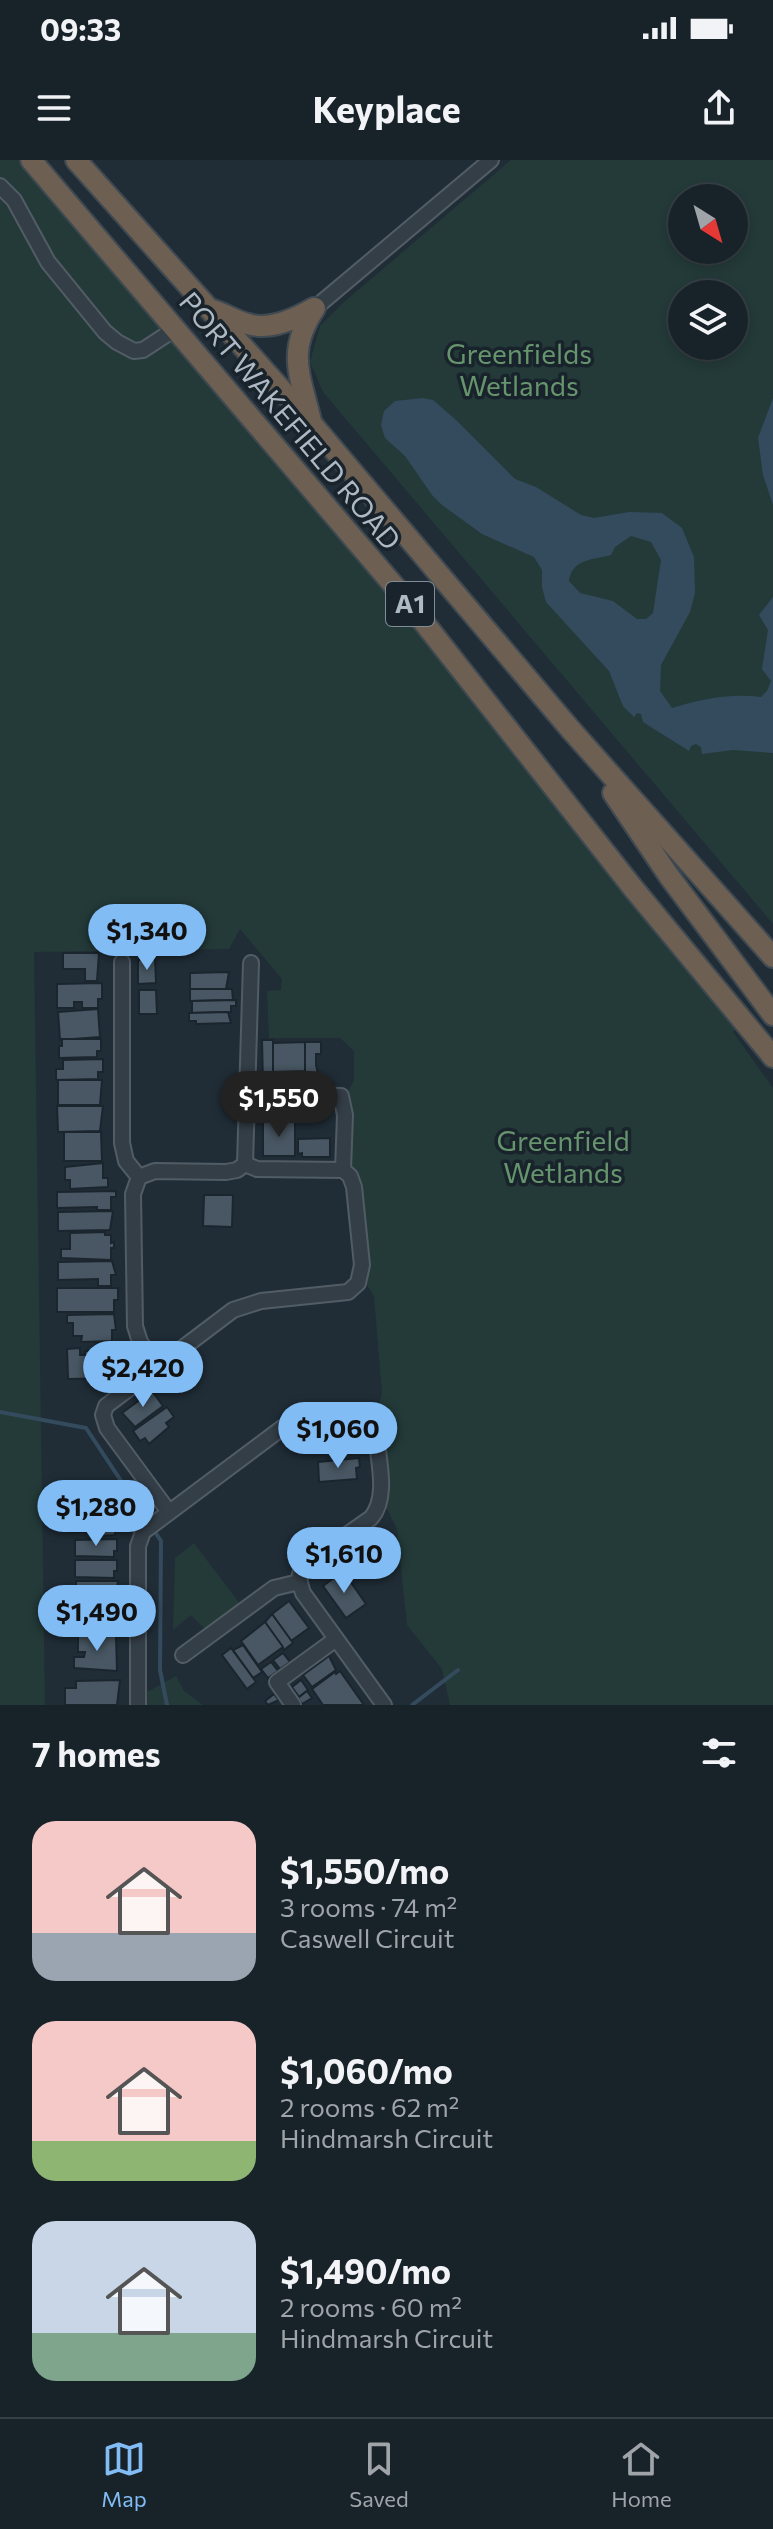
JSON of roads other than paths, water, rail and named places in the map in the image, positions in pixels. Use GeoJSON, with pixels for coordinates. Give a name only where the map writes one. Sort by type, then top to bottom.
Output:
{"type":"FeatureCollection","features":[{"type":"Feature","properties":{"kind":"highway","name":"PORT WAKEFIELD ROAD"},"geometry":{"type":"LineString","coordinates":[[31,160],[407,601],[633,888],[773,1057]]}},
{"type":"Feature","properties":{"kind":"highway","name":"PORT WAKEFIELD ROAD"},"geometry":{"type":"LineString","coordinates":[[76,160],[312,424],[571,730],[769,951]]}},
{"type":"Feature","properties":{"kind":"highway"},"geometry":{"type":"LineString","coordinates":[[209,309],[253,326],[294,319],[315,308]]}},
{"type":"Feature","properties":{"kind":"highway"},"geometry":{"type":"LineString","coordinates":[[312,424],[296,354],[303,329],[315,308]]}},
{"type":"Feature","properties":{"kind":"highway"},"geometry":{"type":"LineString","coordinates":[[571,730],[669,876],[773,1015]]}},
{"type":"Feature","properties":{"kind":"highway"},"geometry":{"type":"LineString","coordinates":[[742,1021],[773,1072]]}},
{"type":"Feature","properties":{"kind":"street"},"geometry":{"type":"LineString","coordinates":[[315,308],[491,160]]}},
{"type":"Feature","properties":{"kind":"street"},"geometry":{"type":"LineString","coordinates":[[0,186],[14,200],[48,262],[105,332],[117,342],[134,351],[143,350],[175,329]]}},
{"type":"Feature","properties":{"kind":"street"},"geometry":{"type":"LineString","coordinates":[[122,962],[122,1143],[126,1161],[139,1177]]}},
{"type":"Feature","properties":{"kind":"street"},"geometry":{"type":"LineString","coordinates":[[245,1164],[251,963]]}},
{"type":"Feature","properties":{"kind":"street"},"geometry":{"type":"LineString","coordinates":[[247,1093],[341,1096],[345,1115],[343,1170]]}},
{"type":"Feature","properties":{"kind":"street"},"geometry":{"type":"LineString","coordinates":[[139,1177],[155,1171],[226,1172],[237,1170],[245,1164]]}},
{"type":"Feature","properties":{"kind":"street"},"geometry":{"type":"LineString","coordinates":[[163,1516],[104,1421],[110,1401],[224,1315],[261,1301],[343,1294],[356,1287],[362,1265],[354,1187],[350,1176],[343,1170],[257,1169],[245,1164]]}},
{"type":"Feature","properties":{"kind":"street"},"geometry":{"type":"LineString","coordinates":[[139,1177],[133,1194],[135,1326],[140,1342],[157,1366]]}},
{"type":"Feature","properties":{"kind":"street"},"geometry":{"type":"LineString","coordinates":[[138,1705],[138,1546],[143,1532],[292,1422],[367,1418],[376,1434],[381,1497],[379,1509],[371,1518],[305,1564],[299,1572],[299,1582],[303,1593],[384,1705]]}},
{"type":"Feature","properties":{"kind":"street"},"geometry":{"type":"LineString","coordinates":[[183,1655],[274,1588],[299,1582]]}},
{"type":"Feature","properties":{"kind":"street"},"geometry":{"type":"LineString","coordinates":[[293,1705],[277,1682],[336,1639]]}},
{"type":"Feature","properties":{"kind":"water"},"geometry":{"type":"Polygon","coordinates":[[[773,398],[773,505],[763,475],[758,438],[773,398]]]}},
{"type":"Feature","properties":{"kind":"water"},"geometry":{"type":"Polygon","coordinates":[[[433,400],[515,479],[536,487],[581,515],[594,518],[629,512],[662,513],[682,528],[694,557],[695,593],[690,612],[661,665],[660,691],[672,708],[716,698],[761,697],[767,691],[771,681],[762,669],[768,630],[759,615],[773,597],[773,753],[733,750],[702,754],[701,747],[696,744],[689,751],[643,722],[641,714],[637,713],[634,717],[623,706],[609,671],[546,602],[542,570],[534,557],[482,534],[442,505],[405,456],[385,438],[381,425],[384,411],[395,401],[433,400]],[[631,536],[615,547],[611,555],[579,564],[569,581],[580,593],[613,601],[637,619],[646,619],[653,613],[661,560],[651,542],[631,536]]]}},
{"type":"Feature","properties":{"kind":"waterway"},"geometry":{"type":"LineString","coordinates":[[0,1412],[86,1428],[161,1541],[160,1670],[167,1705]]}},
{"type":"Feature","properties":{"kind":"waterway"},"geometry":{"type":"LineString","coordinates":[[412,1705],[458,1670]]}},
{"type":"Feature","properties":{"kind":"park label","name":"Greenfields Wetlands"},"geometry":{"type":"Point","coordinates":[519,370]}},
{"type":"Feature","properties":{"kind":"park label","name":"Greenfield Wetlands"},"geometry":{"type":"Point","coordinates":[563,1157]}}]}
